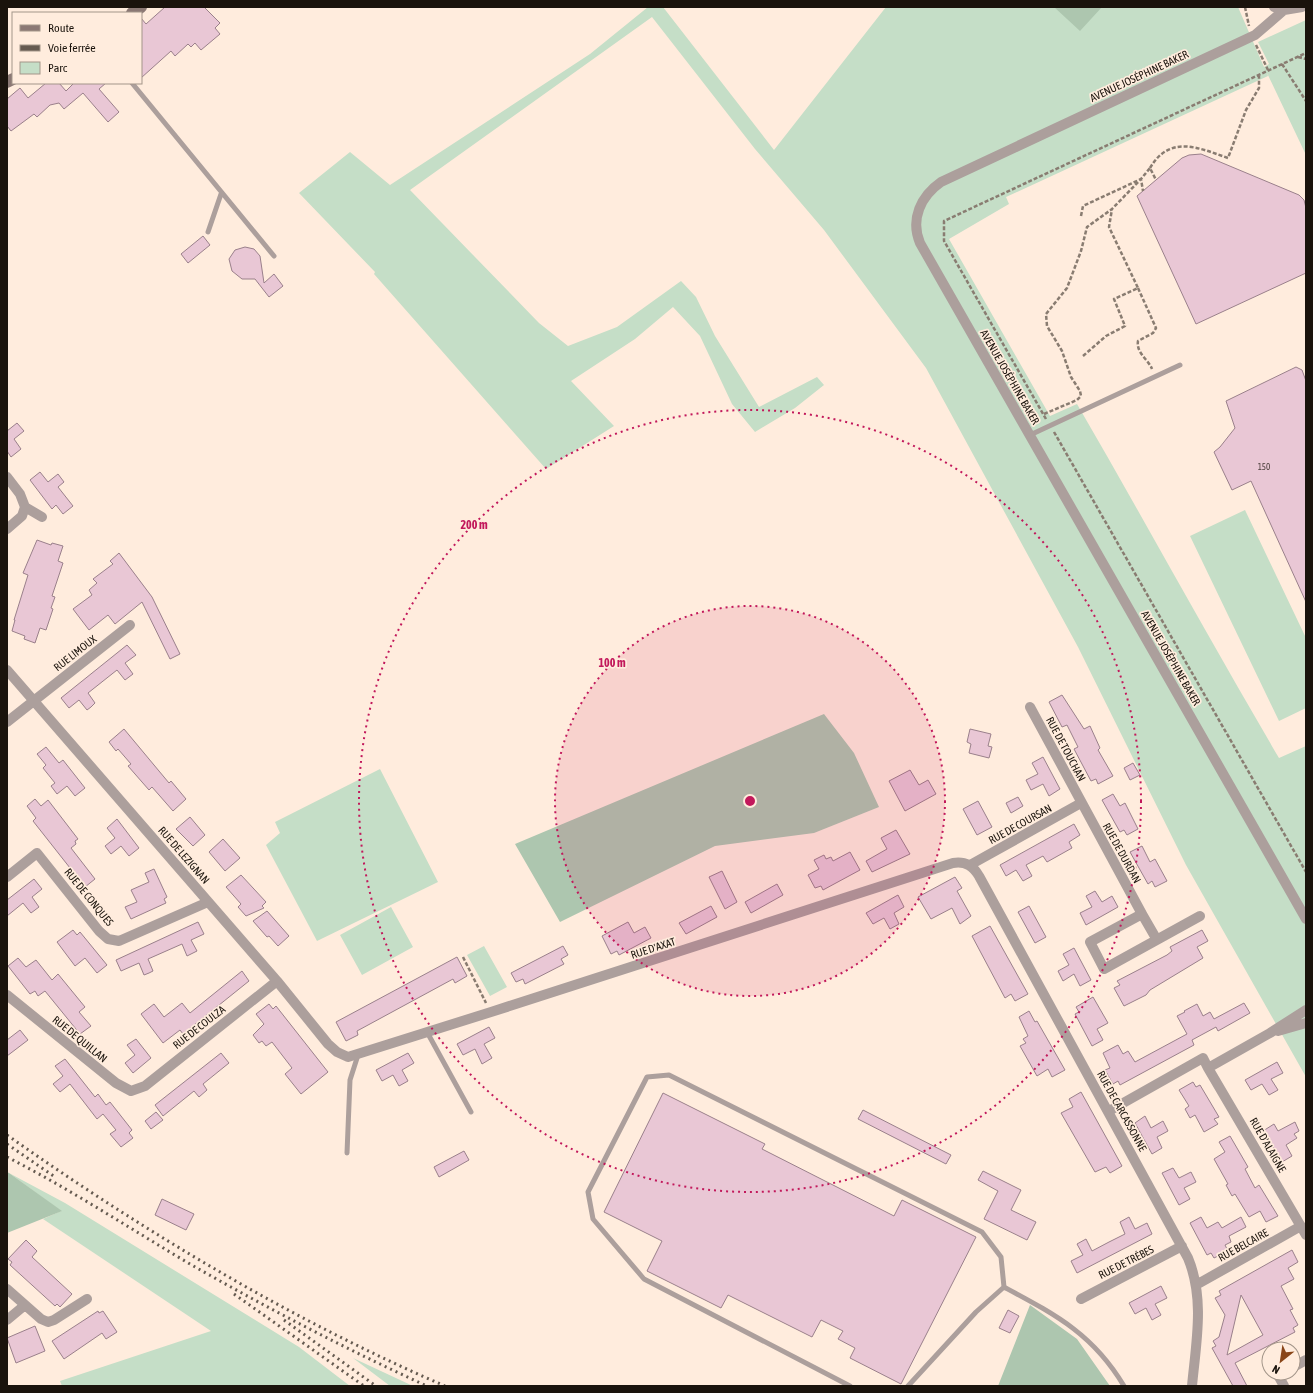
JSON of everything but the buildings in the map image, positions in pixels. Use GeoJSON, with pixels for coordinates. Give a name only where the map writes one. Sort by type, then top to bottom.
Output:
{"type":"FeatureCollection","features":[{"type":"Feature","properties":{"kind":"street"},"geometry":{"type":"LineString","coordinates":[[1281,8],[1302,7]]}},
{"type":"Feature","properties":{"kind":"street","name":"AVENUE JOSÉPHINE BAKER"},"geometry":{"type":"LineString","coordinates":[[1281,8],[1255,36],[941,182],[931,190],[923,200],[918,212],[916,225],[920,243],[1306,918]]}},
{"type":"Feature","properties":{"kind":"street"},"geometry":{"type":"LineString","coordinates":[[7,477],[20,494],[25,507],[42,517]]}},
{"type":"Feature","properties":{"kind":"street"},"geometry":{"type":"LineString","coordinates":[[7,529],[22,516],[25,507]]}},
{"type":"Feature","properties":{"kind":"street","name":"RUE LIMOUX"},"geometry":{"type":"LineString","coordinates":[[7,722],[130,625]]}},
{"type":"Feature","properties":{"kind":"street","name":"RUE DE LEZIGNAN"},"geometry":{"type":"LineString","coordinates":[[7,670],[277,981],[328,1044],[342,1055]]}},
{"type":"Feature","properties":{"kind":"street","name":"RUE DE TOUCHAN"},"geometry":{"type":"LineString","coordinates":[[1030,707],[1081,803]]}},
{"type":"Feature","properties":{"kind":"street","name":"RUE DE COURSAN"},"geometry":{"type":"LineString","coordinates":[[970,865],[1081,803]]}},
{"type":"Feature","properties":{"kind":"street","name":"RUE DE DURDAN"},"geometry":{"type":"LineString","coordinates":[[1081,803],[1157,940]]}},
{"type":"Feature","properties":{"kind":"street","name":"RUE DE CONQUES"},"geometry":{"type":"LineString","coordinates":[[7,877],[38,854],[99,931],[108,939],[119,941],[208,902]]}},
{"type":"Feature","properties":{"kind":"street","name":"RUE D'AXAT"},"geometry":{"type":"LineString","coordinates":[[342,1055],[358,1055],[953,863],[959,862],[970,865]]}},
{"type":"Feature","properties":{"kind":"street","name":"RUE DE CARCASSONNE"},"geometry":{"type":"LineString","coordinates":[[970,865],[979,876],[1192,1266],[1196,1285],[1198,1314],[1192,1386]]}},
{"type":"Feature","properties":{"kind":"street"},"geometry":{"type":"LineString","coordinates":[[1142,914],[1090,942],[1104,969],[1200,916]]}},
{"type":"Feature","properties":{"kind":"street","name":"RUE DE COULZA"},"geometry":{"type":"LineString","coordinates":[[136,1090],[149,1083],[277,981]]}},
{"type":"Feature","properties":{"kind":"street","name":"RUE DE QUILLAN"},"geometry":{"type":"LineString","coordinates":[[9,1000],[116,1083],[126,1089],[136,1090]]}},
{"type":"Feature","properties":{"kind":"street"},"geometry":{"type":"LineString","coordinates":[[1108,1111],[1203,1058],[1208,1068],[1270,1033],[1306,1010]]}},
{"type":"Feature","properties":{"kind":"street"},"geometry":{"type":"LineString","coordinates":[[1270,1033],[1306,1023]]}},
{"type":"Feature","properties":{"kind":"street","name":"RUE D'ALAIGNE"},"geometry":{"type":"LineString","coordinates":[[1208,1068],[1304,1230]]}},
{"type":"Feature","properties":{"kind":"street","name":"RUE BELCAIRE"},"geometry":{"type":"LineString","coordinates":[[1196,1285],[1304,1230]]}},
{"type":"Feature","properties":{"kind":"street","name":"RUE DE TRÉBES"},"geometry":{"type":"LineString","coordinates":[[1081,1299],[1182,1246]]}},
{"type":"Feature","properties":{"kind":"street"},"geometry":{"type":"LineString","coordinates":[[7,1289],[44,1321],[51,1321],[87,1299]]}},
{"type":"Feature","properties":{"kind":"street"},"geometry":{"type":"LineString","coordinates":[[7,1320],[25,1305]]}},
{"type":"Feature","properties":{"kind":"lane"},"geometry":{"type":"LineString","coordinates":[[133,84],[274,256]]}},
{"type":"Feature","properties":{"kind":"lane"},"geometry":{"type":"LineString","coordinates":[[208,232],[222,194]]}},
{"type":"Feature","properties":{"kind":"lane"},"geometry":{"type":"LineString","coordinates":[[1030,436],[1180,365]]}},
{"type":"Feature","properties":{"kind":"lane"},"geometry":{"type":"LineString","coordinates":[[427,1032],[471,1112]]}},
{"type":"Feature","properties":{"kind":"lane"},"geometry":{"type":"LineString","coordinates":[[346,1153],[350,1080],[358,1055]]}},
{"type":"Feature","properties":{"kind":"lane"},"geometry":{"type":"LineString","coordinates":[[850,1386],[644,1279],[593,1219],[588,1192],[647,1077],[669,1075],[982,1232],[1001,1257],[1004,1286]]}},
{"type":"Feature","properties":{"kind":"lane"},"geometry":{"type":"LineString","coordinates":[[908,1386],[976,1312],[1004,1286]]}},
{"type":"Feature","properties":{"kind":"lane"},"geometry":{"type":"LineString","coordinates":[[1004,1286],[1062,1318],[1080,1332],[1103,1356],[1124,1386]]}},
{"type":"Feature","properties":{"kind":"path"},"geometry":{"type":"LineString","coordinates":[[1306,53],[944,221],[944,241],[1306,872]]}},
{"type":"Feature","properties":{"kind":"path"},"geometry":{"type":"LineString","coordinates":[[1297,57],[1306,59]]}},
{"type":"Feature","properties":{"kind":"path"},"geometry":{"type":"LineString","coordinates":[[1282,64],[1306,101]]}},
{"type":"Feature","properties":{"kind":"path"},"geometry":{"type":"LineString","coordinates":[[1044,414],[1077,400],[1081,396],[1080,391],[1071,377],[1062,351],[1047,326],[1046,314],[1067,288],[1081,250],[1087,227],[1112,209],[1141,179],[1155,160],[1162,154],[1177,146],[1188,145],[1228,158],[1246,110],[1259,88],[1259,75]]}},
{"type":"Feature","properties":{"kind":"path"},"geometry":{"type":"LineString","coordinates":[[1150,168],[1156,180]]}},
{"type":"Feature","properties":{"kind":"path"},"geometry":{"type":"LineString","coordinates":[[1141,179],[1142,191]]}},
{"type":"Feature","properties":{"kind":"path"},"geometry":{"type":"LineString","coordinates":[[1081,216],[1083,206],[1141,179]]}},
{"type":"Feature","properties":{"kind":"path"},"geometry":{"type":"LineString","coordinates":[[1112,209],[1109,227],[1156,328],[1153,333],[1138,341],[1137,344],[1140,352],[1150,364],[1156,376]]}},
{"type":"Feature","properties":{"kind":"path"},"geometry":{"type":"LineString","coordinates":[[1083,356],[1106,336],[1126,326],[1114,299],[1138,288]]}},
{"type":"Feature","properties":{"kind":"path"},"geometry":{"type":"LineString","coordinates":[[463,957],[491,1012]]}},
{"type":"Feature","properties":{"kind":"green space"},"geometry":{"type":"Polygon","coordinates":[[[648,7],[663,7],[774,150],[886,7],[1238,7],[1264,67],[1269,64],[1258,42],[1306,20],[1306,155],[1267,73],[1268,76],[1006,197],[1009,204],[949,239],[1050,416],[1077,404],[1279,758],[1306,746],[1306,1077],[1186,865],[1078,647],[926,368],[824,230],[755,149],[652,17],[410,190],[539,323],[568,346],[617,327],[681,281],[696,297],[715,336],[759,407],[817,377],[824,385],[795,408],[755,432],[732,404],[700,336],[673,307],[635,339],[571,381],[614,426],[546,469],[374,274],[375,272],[299,193],[350,152],[390,185],[590,54],[648,7]]]}},
{"type":"Feature","properties":{"kind":"green space"},"geometry":{"type":"Polygon","coordinates":[[[1054,7],[1102,7],[1080,31],[1054,7]]]}},
{"type":"Feature","properties":{"kind":"green space"},"geometry":{"type":"Polygon","coordinates":[[[1245,510],[1306,638],[1306,708],[1279,721],[1190,536],[1245,510]]]}},
{"type":"Feature","properties":{"kind":"green space"},"geometry":{"type":"Polygon","coordinates":[[[824,714],[854,753],[879,807],[814,833],[715,846],[560,922],[515,844],[824,714]]]}},
{"type":"Feature","properties":{"kind":"green space"},"geometry":{"type":"Polygon","coordinates":[[[380,769],[438,882],[317,941],[266,845],[280,833],[275,822],[380,769]]]}},
{"type":"Feature","properties":{"kind":"green space"},"geometry":{"type":"Polygon","coordinates":[[[391,907],[413,947],[362,975],[340,935],[391,907]]]}},
{"type":"Feature","properties":{"kind":"green space"},"geometry":{"type":"Polygon","coordinates":[[[484,946],[507,987],[490,996],[467,955],[484,946]]]}},
{"type":"Feature","properties":{"kind":"green space"},"geometry":{"type":"Polygon","coordinates":[[[7,1172],[9,1173],[62,1211],[7,1233],[7,1172]]]}},
{"type":"Feature","properties":{"kind":"green space"},"geometry":{"type":"Polygon","coordinates":[[[9,1173],[65,1203],[299,1347],[350,1386],[62,1386],[60,1381],[211,1331],[43,1219],[61,1211],[9,1173]]]}},
{"type":"Feature","properties":{"kind":"green space"},"geometry":{"type":"Polygon","coordinates":[[[1030,1305],[1077,1339],[1110,1386],[998,1386],[1030,1305]]]}},
{"type":"Feature","properties":{"kind":"green space"},"geometry":{"type":"Polygon","coordinates":[[[353,1358],[413,1386],[390,1386],[353,1358]]]}},
{"type":"Feature","properties":{"kind":"railway"},"geometry":{"type":"LineString","coordinates":[[7,1135],[112,1206],[220,1272],[331,1332],[387,1360],[445,1386]]}},
{"type":"Feature","properties":{"kind":"railway"},"geometry":{"type":"LineString","coordinates":[[7,1144],[55,1177]]}},
{"type":"Feature","properties":{"kind":"railway"},"geometry":{"type":"LineString","coordinates":[[7,1157],[54,1182],[190,1264],[248,1296],[307,1328],[427,1386]]}},
{"type":"Feature","properties":{"kind":"railway"},"geometry":{"type":"LineString","coordinates":[[234,1294],[364,1386]]}},
{"type":"Feature","properties":{"kind":"railway"},"geometry":{"type":"LineString","coordinates":[[284,1320],[376,1386]]}}]}
